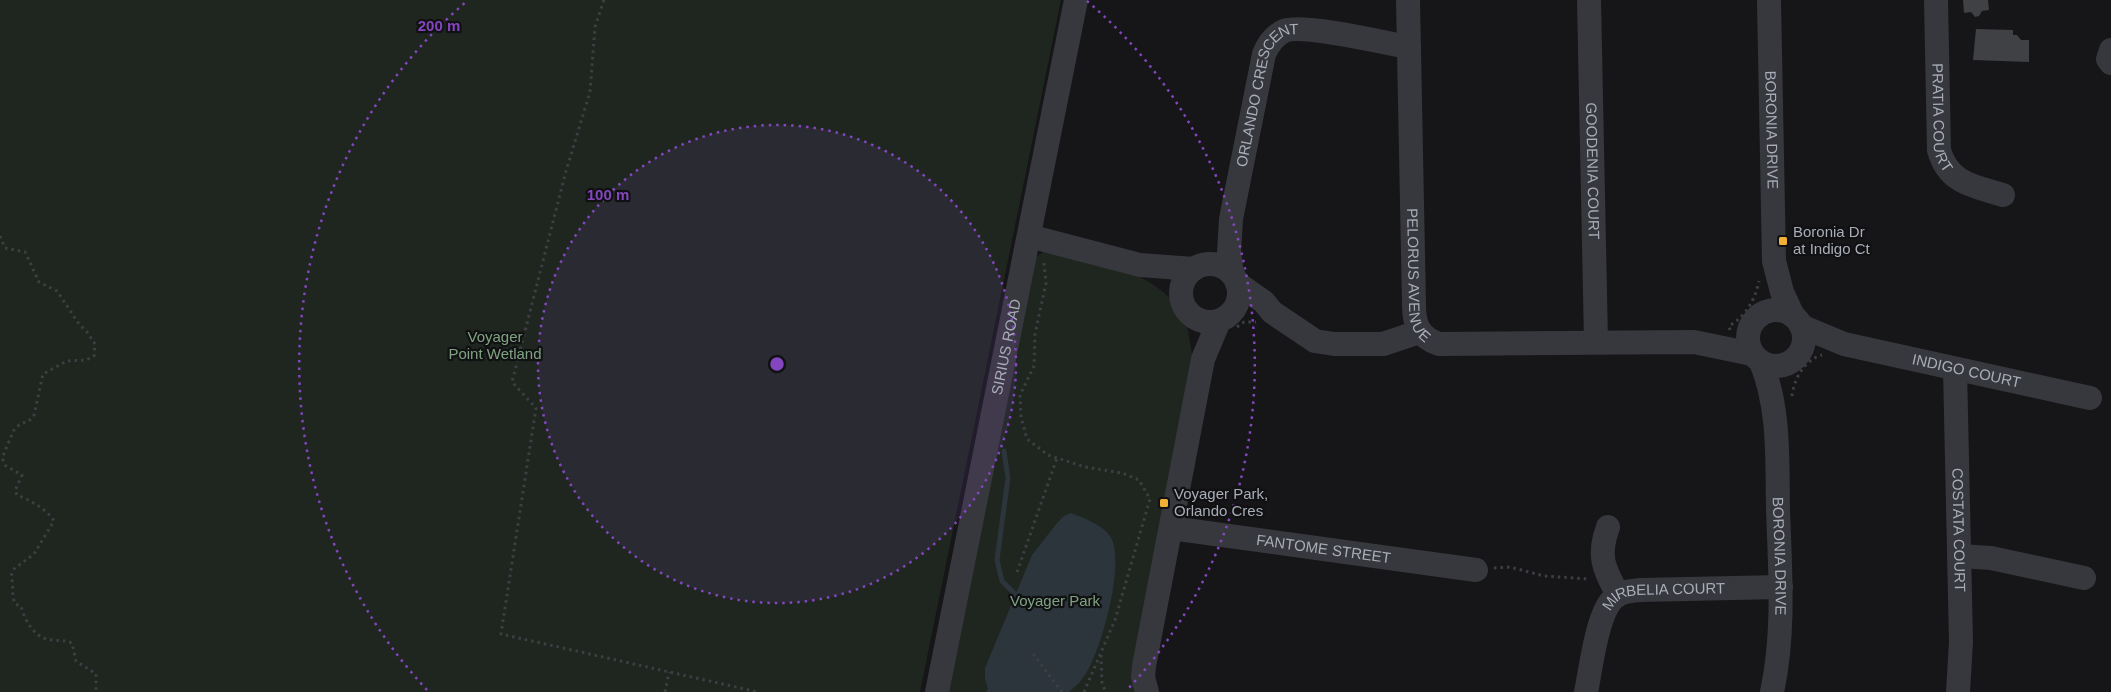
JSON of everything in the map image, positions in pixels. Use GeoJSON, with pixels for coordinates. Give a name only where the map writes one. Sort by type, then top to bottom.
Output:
{"type":"FeatureCollection","features":[{"type":"Feature","properties":{"kind":"street","name":"SIRIUS ROAD"},"geometry":{"type":"LineString","coordinates":[[937,692],[1040,240],[1076,0]]}},
{"type":"Feature","properties":{"kind":"street","name":"PELORUS AVENUE"},"geometry":{"type":"LineString","coordinates":[[1408,0],[1414,310],[1419,332],[1430,341],[1439,344],[1694,342],[1725,337],[1756,320]]}},
{"type":"Feature","properties":{"kind":"street","name":"GOODENIA COURT"},"geometry":{"type":"LineString","coordinates":[[1589,0],[1596,342]]}},
{"type":"Feature","properties":{"kind":"street","name":"BORONIA DRIVE"},"geometry":{"type":"LineString","coordinates":[[1769,0],[1774,260],[1782,292],[1797,321]]}},
{"type":"Feature","properties":{"kind":"street","name":"PRATIA COURT"},"geometry":{"type":"LineString","coordinates":[[1936,0],[1939,144],[1942,161],[1955,178],[2003,195]]}},
{"type":"Feature","properties":{"kind":"street","name":"ORLANDO CRESCENT"},"geometry":{"type":"LineString","coordinates":[[1235,278],[1229,253],[1231,220],[1264,54],[1274,38],[1288,30],[1303,28],[1410,47]]}},
{"type":"Feature","properties":{"kind":"street","name":"ORLANDO CRESCENT"},"geometry":{"type":"LineString","coordinates":[[1200,267],[1218,248],[1231,220]]}},
{"type":"Feature","properties":{"kind":"street"},"geometry":{"type":"LineString","coordinates":[[1040,240],[1140,265],[1222,267],[1264,302],[1266,318]]}},
{"type":"Feature","properties":{"kind":"street","name":"BORONIA DRIVE"},"geometry":{"type":"LineString","coordinates":[[1756,320],[1774,260]]}},
{"type":"Feature","properties":{"kind":"street"},"geometry":{"type":"LineString","coordinates":[[1140,265],[1206,322],[1266,318],[1325,343],[1392,342],[1419,332]]}},
{"type":"Feature","properties":{"kind":"street"},"geometry":{"type":"LineString","coordinates":[[1200,267],[1183,283],[1198,348],[1203,359]]}},
{"type":"Feature","properties":{"kind":"street"},"geometry":{"type":"LineString","coordinates":[[1146,692],[1143,677],[1144,666],[1203,359],[1229,320],[1239,297],[1235,278]]}},
{"type":"Feature","properties":{"kind":"street"},"geometry":{"type":"LineString","coordinates":[[1780,310],[1797,321],[1804,337],[1801,358],[1778,367],[1757,358],[1748,342],[1756,320],[1780,310]]}},
{"type":"Feature","properties":{"kind":"street","name":"INDIGO COURT"},"geometry":{"type":"LineString","coordinates":[[1797,321],[1834,349]]}},
{"type":"Feature","properties":{"kind":"street","name":"PELORUS AVENUE"},"geometry":{"type":"LineString","coordinates":[[1694,342],[1757,358]]}},
{"type":"Feature","properties":{"kind":"street","name":"INDIGO COURT"},"geometry":{"type":"LineString","coordinates":[[1801,358],[1821,346],[1955,369],[2090,398]]}},
{"type":"Feature","properties":{"kind":"street","name":"BORONIA DRIVE"},"geometry":{"type":"LineString","coordinates":[[1757,358],[1769,381],[1776,421],[1781,587],[1779,652],[1772,692]]}},
{"type":"Feature","properties":{"kind":"street","name":"BORONIA DRIVE"},"geometry":{"type":"LineString","coordinates":[[1776,421],[1783,383],[1801,358]]}},
{"type":"Feature","properties":{"kind":"street","name":"COSTATA COURT"},"geometry":{"type":"LineString","coordinates":[[1955,369],[1961,658],[1958,692]]}},
{"type":"Feature","properties":{"kind":"street"},"geometry":{"type":"LineString","coordinates":[[1608,527],[1603,541],[1603,562],[1618,594]]}},
{"type":"Feature","properties":{"kind":"street","name":"FANTOME STREET"},"geometry":{"type":"LineString","coordinates":[[1171,528],[1476,570]]}},
{"type":"Feature","properties":{"kind":"street"},"geometry":{"type":"LineString","coordinates":[[1959,556],[1991,558],[2084,578]]}},
{"type":"Feature","properties":{"kind":"street","name":"MIRBELIA COURT"},"geometry":{"type":"LineString","coordinates":[[1586,692],[1604,612],[1618,594],[1640,590],[1781,587]]}},
{"type":"Feature","properties":{"kind":"path"},"geometry":{"type":"LineString","coordinates":[[604,0],[595,26],[590,92],[566,171],[512,382],[536,408],[501,634],[758,692]]}},
{"type":"Feature","properties":{"kind":"path"},"geometry":{"type":"LineString","coordinates":[[0,236],[5,248],[24,252],[39,282],[57,291],[94,344],[94,356],[86,360],[67,361],[42,374],[34,415],[29,421],[20,424],[14,430],[2,458],[6,466],[22,475],[15,491],[16,496],[37,505],[50,515],[54,521],[34,554],[14,569],[11,576],[11,588],[15,604],[22,606],[24,617],[35,632],[44,639],[67,640],[72,643],[76,661],[96,674],[96,692]]}},
{"type":"Feature","properties":{"kind":"path"},"geometry":{"type":"LineString","coordinates":[[1040,240],[1046,283],[1035,334],[1034,366],[1020,395],[1021,417],[1027,439],[1048,455],[1085,467],[1122,473],[1139,480],[1150,499],[1114,620],[1084,692]]}},
{"type":"Feature","properties":{"kind":"path"},"geometry":{"type":"LineString","coordinates":[[1229,320],[1244,322],[1266,318]]}},
{"type":"Feature","properties":{"kind":"path"},"geometry":{"type":"LineString","coordinates":[[1801,358],[1834,349]]}},
{"type":"Feature","properties":{"kind":"path"},"geometry":{"type":"LineString","coordinates":[[1017,572],[1057,458]]}},
{"type":"Feature","properties":{"kind":"path"},"geometry":{"type":"LineString","coordinates":[[1033,654],[1062,692]]}},
{"type":"Feature","properties":{"kind":"path"},"geometry":{"type":"LineString","coordinates":[[1101,654],[1102,684],[1106,692]]}},
{"type":"Feature","properties":{"kind":"path"},"geometry":{"type":"LineString","coordinates":[[665,692],[669,672]]}},
{"type":"Feature","properties":{"kind":"green space","name":"Voyager Point Wetland"},"geometry":{"type":"Polygon","coordinates":[[[0,0],[1061,0],[920,692],[0,692],[0,0]]]}},
{"type":"Feature","properties":{"kind":"green space","name":"Voyager Park"},"geometry":{"type":"Polygon","coordinates":[[[1048,249],[1121,269],[1155,286],[1169,297],[1181,312],[1188,331],[1192,353],[1145,613],[1136,692],[944,692],[1036,257],[1048,249]]]}},
{"type":"Feature","properties":{"kind":"shaded area"},"geometry":{"type":"Polygon","coordinates":[[[1071,513],[1102,528],[1110,536],[1114,548],[1115,566],[1109,609],[1089,668],[1081,681],[1069,692],[986,692],[988,689],[985,679],[985,668],[1032,555],[1057,523],[1064,516],[1071,513]]]}},
{"type":"Feature","properties":{"kind":"building"},"geometry":{"type":"Polygon","coordinates":[[[1963,0],[1988,0],[1989,10],[1982,11],[1979,16],[1975,17],[1971,12],[1964,13],[1963,0]]]}},
{"type":"Feature","properties":{"kind":"building"},"geometry":{"type":"Polygon","coordinates":[[[1976,29],[2013,30],[2013,35],[2017,35],[2021,40],[2029,40],[2029,62],[1973,60],[1976,29]]]}},
{"type":"Feature","properties":{"kind":"waterway"},"geometry":{"type":"LineString","coordinates":[[1004,451],[1008,478],[997,560],[1002,581],[1015,594]]}},
{"type":"Feature","properties":{"kind":"place","name":"Boronia Dr at Indigo Ct"},"geometry":{"type":"Point","coordinates":[1783,241]}},
{"type":"Feature","properties":{"kind":"place","name":"Voyager Park, Orlando Cres"},"geometry":{"type":"Point","coordinates":[1164,503]}}]}
